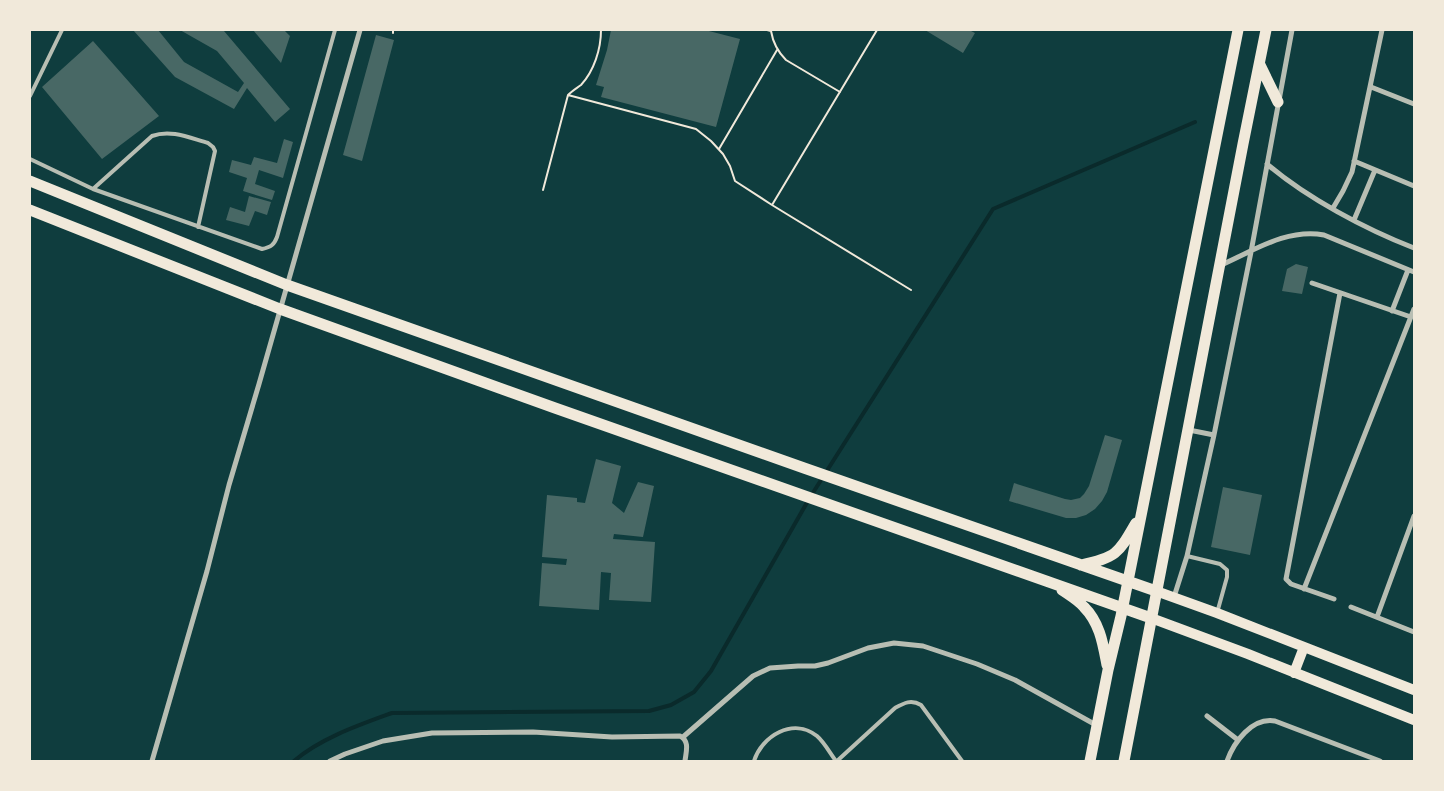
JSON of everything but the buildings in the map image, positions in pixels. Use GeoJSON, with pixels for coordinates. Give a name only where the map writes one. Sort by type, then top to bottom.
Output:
{"type":"FeatureCollection","features":[{"type":"Feature","properties":{"kind":"main road"},"geometry":{"type":"LineString","coordinates":[[1090,761],[1108,670],[1123,608],[1238,30]]}},
{"type":"Feature","properties":{"kind":"main road"},"geometry":{"type":"LineString","coordinates":[[1124,761],[1266,30]]}},
{"type":"Feature","properties":{"kind":"main road"},"geometry":{"type":"LineString","coordinates":[[1260,65],[1278,102]]}},
{"type":"Feature","properties":{"kind":"main road"},"geometry":{"type":"LineString","coordinates":[[30,181],[287,285],[1174,597],[1414,690]]}},
{"type":"Feature","properties":{"kind":"main road"},"geometry":{"type":"LineString","coordinates":[[30,210],[280,309],[1151,618],[1414,720]]}},
{"type":"Feature","properties":{"kind":"main road"},"geometry":{"type":"LineString","coordinates":[[1081,565],[1108,558],[1118,551],[1141,515]]}},
{"type":"Feature","properties":{"kind":"main road"},"geometry":{"type":"LineString","coordinates":[[1055,584],[1084,607],[1096,624],[1102,638],[1108,670]]}},
{"type":"Feature","properties":{"kind":"main road"},"geometry":{"type":"LineString","coordinates":[[1294,673],[1304,647]]}},
{"type":"Feature","properties":{"kind":"street"},"geometry":{"type":"LineString","coordinates":[[152,761],[207,571],[228,485],[259,384],[360,30]]}},
{"type":"Feature","properties":{"kind":"street"},"geometry":{"type":"LineString","coordinates":[[1174,597],[1187,556],[1214,435],[1251,252],[1292,30]]}},
{"type":"Feature","properties":{"kind":"street"},"geometry":{"type":"LineString","coordinates":[[1333,208],[1348,182],[1354,161],[1382,30]]}},
{"type":"Feature","properties":{"kind":"street"},"geometry":{"type":"LineString","coordinates":[[1371,87],[1414,104]]}},
{"type":"Feature","properties":{"kind":"street"},"geometry":{"type":"LineString","coordinates":[[1354,161],[1414,186]]}},
{"type":"Feature","properties":{"kind":"street"},"geometry":{"type":"LineString","coordinates":[[1267,164],[1291,183],[1333,208],[1381,234],[1414,248]]}},
{"type":"Feature","properties":{"kind":"street"},"geometry":{"type":"LineString","coordinates":[[1354,220],[1375,170]]}},
{"type":"Feature","properties":{"kind":"street"},"geometry":{"type":"LineString","coordinates":[[1220,266],[1283,237],[1311,232],[1324,235],[1414,272]]}},
{"type":"Feature","properties":{"kind":"street"},"geometry":{"type":"LineString","coordinates":[[1392,311],[1408,270]]}},
{"type":"Feature","properties":{"kind":"street"},"geometry":{"type":"LineString","coordinates":[[1312,283],[1410,318]]}},
{"type":"Feature","properties":{"kind":"street"},"geometry":{"type":"LineString","coordinates":[[1334,599],[1291,584],[1286,579],[1340,293]]}},
{"type":"Feature","properties":{"kind":"street"},"geometry":{"type":"LineString","coordinates":[[1304,589],[1414,309]]}},
{"type":"Feature","properties":{"kind":"street"},"geometry":{"type":"LineString","coordinates":[[1188,430],[1214,435]]}},
{"type":"Feature","properties":{"kind":"street"},"geometry":{"type":"LineString","coordinates":[[1377,617],[1414,516]]}},
{"type":"Feature","properties":{"kind":"street"},"geometry":{"type":"LineString","coordinates":[[1351,607],[1414,632]]}},
{"type":"Feature","properties":{"kind":"street"},"geometry":{"type":"LineString","coordinates":[[683,737],[753,676],[770,668],[822,665],[868,648],[894,643],[923,646],[977,664],[1015,680],[1097,726]]}},
{"type":"Feature","properties":{"kind":"street"},"geometry":{"type":"LineString","coordinates":[[1207,716],[1238,740]]}},
{"type":"Feature","properties":{"kind":"street"},"geometry":{"type":"LineString","coordinates":[[1227,761],[1238,740],[1250,728],[1262,721],[1275,721],[1380,761]]}},
{"type":"Feature","properties":{"kind":"street"},"geometry":{"type":"LineString","coordinates":[[330,761],[383,741],[432,733],[533,732],[612,737],[683,737]]}},
{"type":"Feature","properties":{"kind":"street"},"geometry":{"type":"LineString","coordinates":[[683,737],[687,745],[685,761]]}},
{"type":"Feature","properties":{"kind":"lane"},"geometry":{"type":"LineString","coordinates":[[30,96],[62,30]]}},
{"type":"Feature","properties":{"kind":"lane"},"geometry":{"type":"LineString","coordinates":[[30,159],[93,189],[198,227],[262,249],[272,246],[275,242],[335,30]]}},
{"type":"Feature","properties":{"kind":"lane"},"geometry":{"type":"LineString","coordinates":[[93,189],[152,136],[169,133],[208,143],[215,151],[198,227]]}},
{"type":"Feature","properties":{"kind":"lane"},"geometry":{"type":"LineString","coordinates":[[1187,556],[1220,564],[1227,570],[1227,577],[1217,613]]}},
{"type":"Feature","properties":{"kind":"lane"},"geometry":{"type":"LineString","coordinates":[[754,761],[760,747],[767,740],[780,731],[798,728],[809,731],[818,737],[837,761],[895,708],[911,702],[920,705],[962,761]]}},
{"type":"Feature","properties":{"kind":"path"},"geometry":{"type":"LineString","coordinates":[[543,190],[568,94],[581,85],[592,69],[599,48],[601,30]]}},
{"type":"Feature","properties":{"kind":"path"},"geometry":{"type":"LineString","coordinates":[[766,30],[771,31],[777,50],[786,60],[840,92]]}},
{"type":"Feature","properties":{"kind":"path"},"geometry":{"type":"LineString","coordinates":[[772,205],[877,30]]}},
{"type":"Feature","properties":{"kind":"path"},"geometry":{"type":"LineString","coordinates":[[719,149],[777,50]]}},
{"type":"Feature","properties":{"kind":"path"},"geometry":{"type":"LineString","coordinates":[[568,94],[690,126],[703,134],[719,149],[730,166],[736,181],[911,290]]}},
{"type":"Feature","properties":{"kind":"waterway"},"geometry":{"type":"LineString","coordinates":[[294,761],[328,739],[392,713],[649,711],[671,705],[694,692],[711,671],[809,499],[993,209],[1195,122]]}}]}
